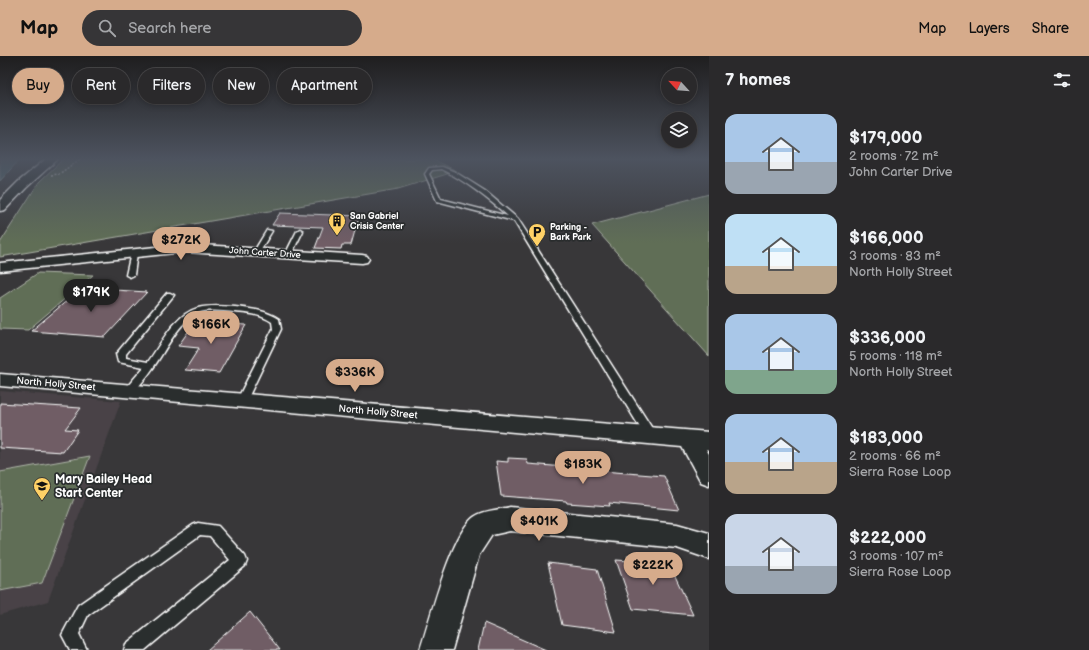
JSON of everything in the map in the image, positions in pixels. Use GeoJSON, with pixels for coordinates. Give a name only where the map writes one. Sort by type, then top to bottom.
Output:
{"type":"FeatureCollection","features":[{"type":"Feature","properties":{"kind":"street"},"geometry":{"type":"LineString","coordinates":[[0,207],[21,187]]}},
{"type":"Feature","properties":{"kind":"street","name":"John Carter Drive"},"geometry":{"type":"LineString","coordinates":[[0,267],[185,248],[362,259]]}},
{"type":"Feature","properties":{"kind":"street","name":"North Holly Street"},"geometry":{"type":"LineString","coordinates":[[0,380],[699,440]]}},
{"type":"Feature","properties":{"kind":"street"},"geometry":{"type":"LineString","coordinates":[[699,440],[709,475]]}},
{"type":"Feature","properties":{"kind":"street"},"geometry":{"type":"LineString","coordinates":[[436,650],[466,550],[474,536],[484,525],[510,519],[677,536],[709,546]]}},
{"type":"Feature","properties":{"kind":"lane"},"geometry":{"type":"LineString","coordinates":[[433,187],[439,200],[516,220]]}},
{"type":"Feature","properties":{"kind":"lane"},"geometry":{"type":"LineString","coordinates":[[475,187],[516,220],[651,436]]}},
{"type":"Feature","properties":{"kind":"lane"},"geometry":{"type":"LineString","coordinates":[[256,253],[269,231]]}},
{"type":"Feature","properties":{"kind":"lane"},"geometry":{"type":"LineString","coordinates":[[288,255],[300,231]]}},
{"type":"Feature","properties":{"kind":"lane"},"geometry":{"type":"LineString","coordinates":[[130,275],[134,253]]}},
{"type":"Feature","properties":{"kind":"lane"},"geometry":{"type":"LineString","coordinates":[[148,367],[145,364],[121,360],[121,354],[170,295]]}},
{"type":"Feature","properties":{"kind":"lane"},"geometry":{"type":"LineString","coordinates":[[130,390],[180,323],[188,316],[198,310],[257,312],[269,316],[276,322],[277,329],[242,400]]}},
{"type":"Feature","properties":{"kind":"lane"},"geometry":{"type":"LineString","coordinates":[[79,650],[70,635],[83,610],[198,529],[214,530],[240,561],[132,650]]}},
{"type":"Feature","properties":{"kind":"shaded area","name":"Mary Bailey Head Start Center"},"geometry":{"type":"Polygon","coordinates":[[[0,391],[121,401],[48,601],[0,615],[0,391]]]}},
{"type":"Feature","properties":{"kind":"green space"},"geometry":{"type":"Polygon","coordinates":[[[36,187],[405,187],[0,257],[0,243],[36,187]]]}},
{"type":"Feature","properties":{"kind":"green space"},"geometry":{"type":"Polygon","coordinates":[[[709,194],[709,356],[592,225],[709,194]]]}},
{"type":"Feature","properties":{"kind":"green space"},"geometry":{"type":"Polygon","coordinates":[[[38,273],[93,275],[28,330],[0,329],[0,298],[38,273]]]}},
{"type":"Feature","properties":{"kind":"green space"},"geometry":{"type":"Polygon","coordinates":[[[90,456],[42,583],[0,591],[0,472],[90,456]]]}},
{"type":"Feature","properties":{"kind":"building","name":"San Gabriel Crisis Center"},"geometry":{"type":"Polygon","coordinates":[[[280,213],[359,216],[351,245],[342,245],[341,249],[315,248],[323,227],[272,225],[280,213]]]}},
{"type":"Feature","properties":{"kind":"building"},"geometry":{"type":"Polygon","coordinates":[[[82,288],[147,292],[105,337],[31,331],[82,288]]]}},
{"type":"Feature","properties":{"kind":"building"},"geometry":{"type":"Polygon","coordinates":[[[195,322],[246,325],[219,373],[185,370],[199,348],[178,346],[195,322]]]}},
{"type":"Feature","properties":{"kind":"building"},"geometry":{"type":"Polygon","coordinates":[[[0,403],[81,408],[65,429],[78,430],[63,452],[0,448],[0,403]]]}},
{"type":"Feature","properties":{"kind":"building"},"geometry":{"type":"Polygon","coordinates":[[[508,458],[527,459],[528,464],[565,467],[563,463],[588,464],[590,470],[664,476],[679,510],[609,503],[610,506],[567,503],[566,501],[501,496],[496,461],[508,462],[508,458]]]}},
{"type":"Feature","properties":{"kind":"building"},"geometry":{"type":"Polygon","coordinates":[[[627,556],[655,559],[657,564],[670,565],[693,615],[633,609],[616,560],[630,561],[627,556]]]}},
{"type":"Feature","properties":{"kind":"building"},"geometry":{"type":"Polygon","coordinates":[[[548,563],[597,569],[616,632],[562,625],[548,563]]]}},
{"type":"Feature","properties":{"kind":"building"},"geometry":{"type":"Polygon","coordinates":[[[250,612],[280,650],[207,650],[250,612]]]}},
{"type":"Feature","properties":{"kind":"building"},"geometry":{"type":"Polygon","coordinates":[[[484,623],[546,650],[478,650],[484,623]]]}},
{"type":"Feature","properties":{"kind":"place","name":"San Gabriel Crisis Center"},"geometry":{"type":"Point","coordinates":[337,236]}},
{"type":"Feature","properties":{"kind":"place","name":"Parking - Bark Park"},"geometry":{"type":"Point","coordinates":[537,247]}},
{"type":"Feature","properties":{"kind":"place","name":"Mary Bailey Head Start Center"},"geometry":{"type":"Point","coordinates":[42,501]}}]}
